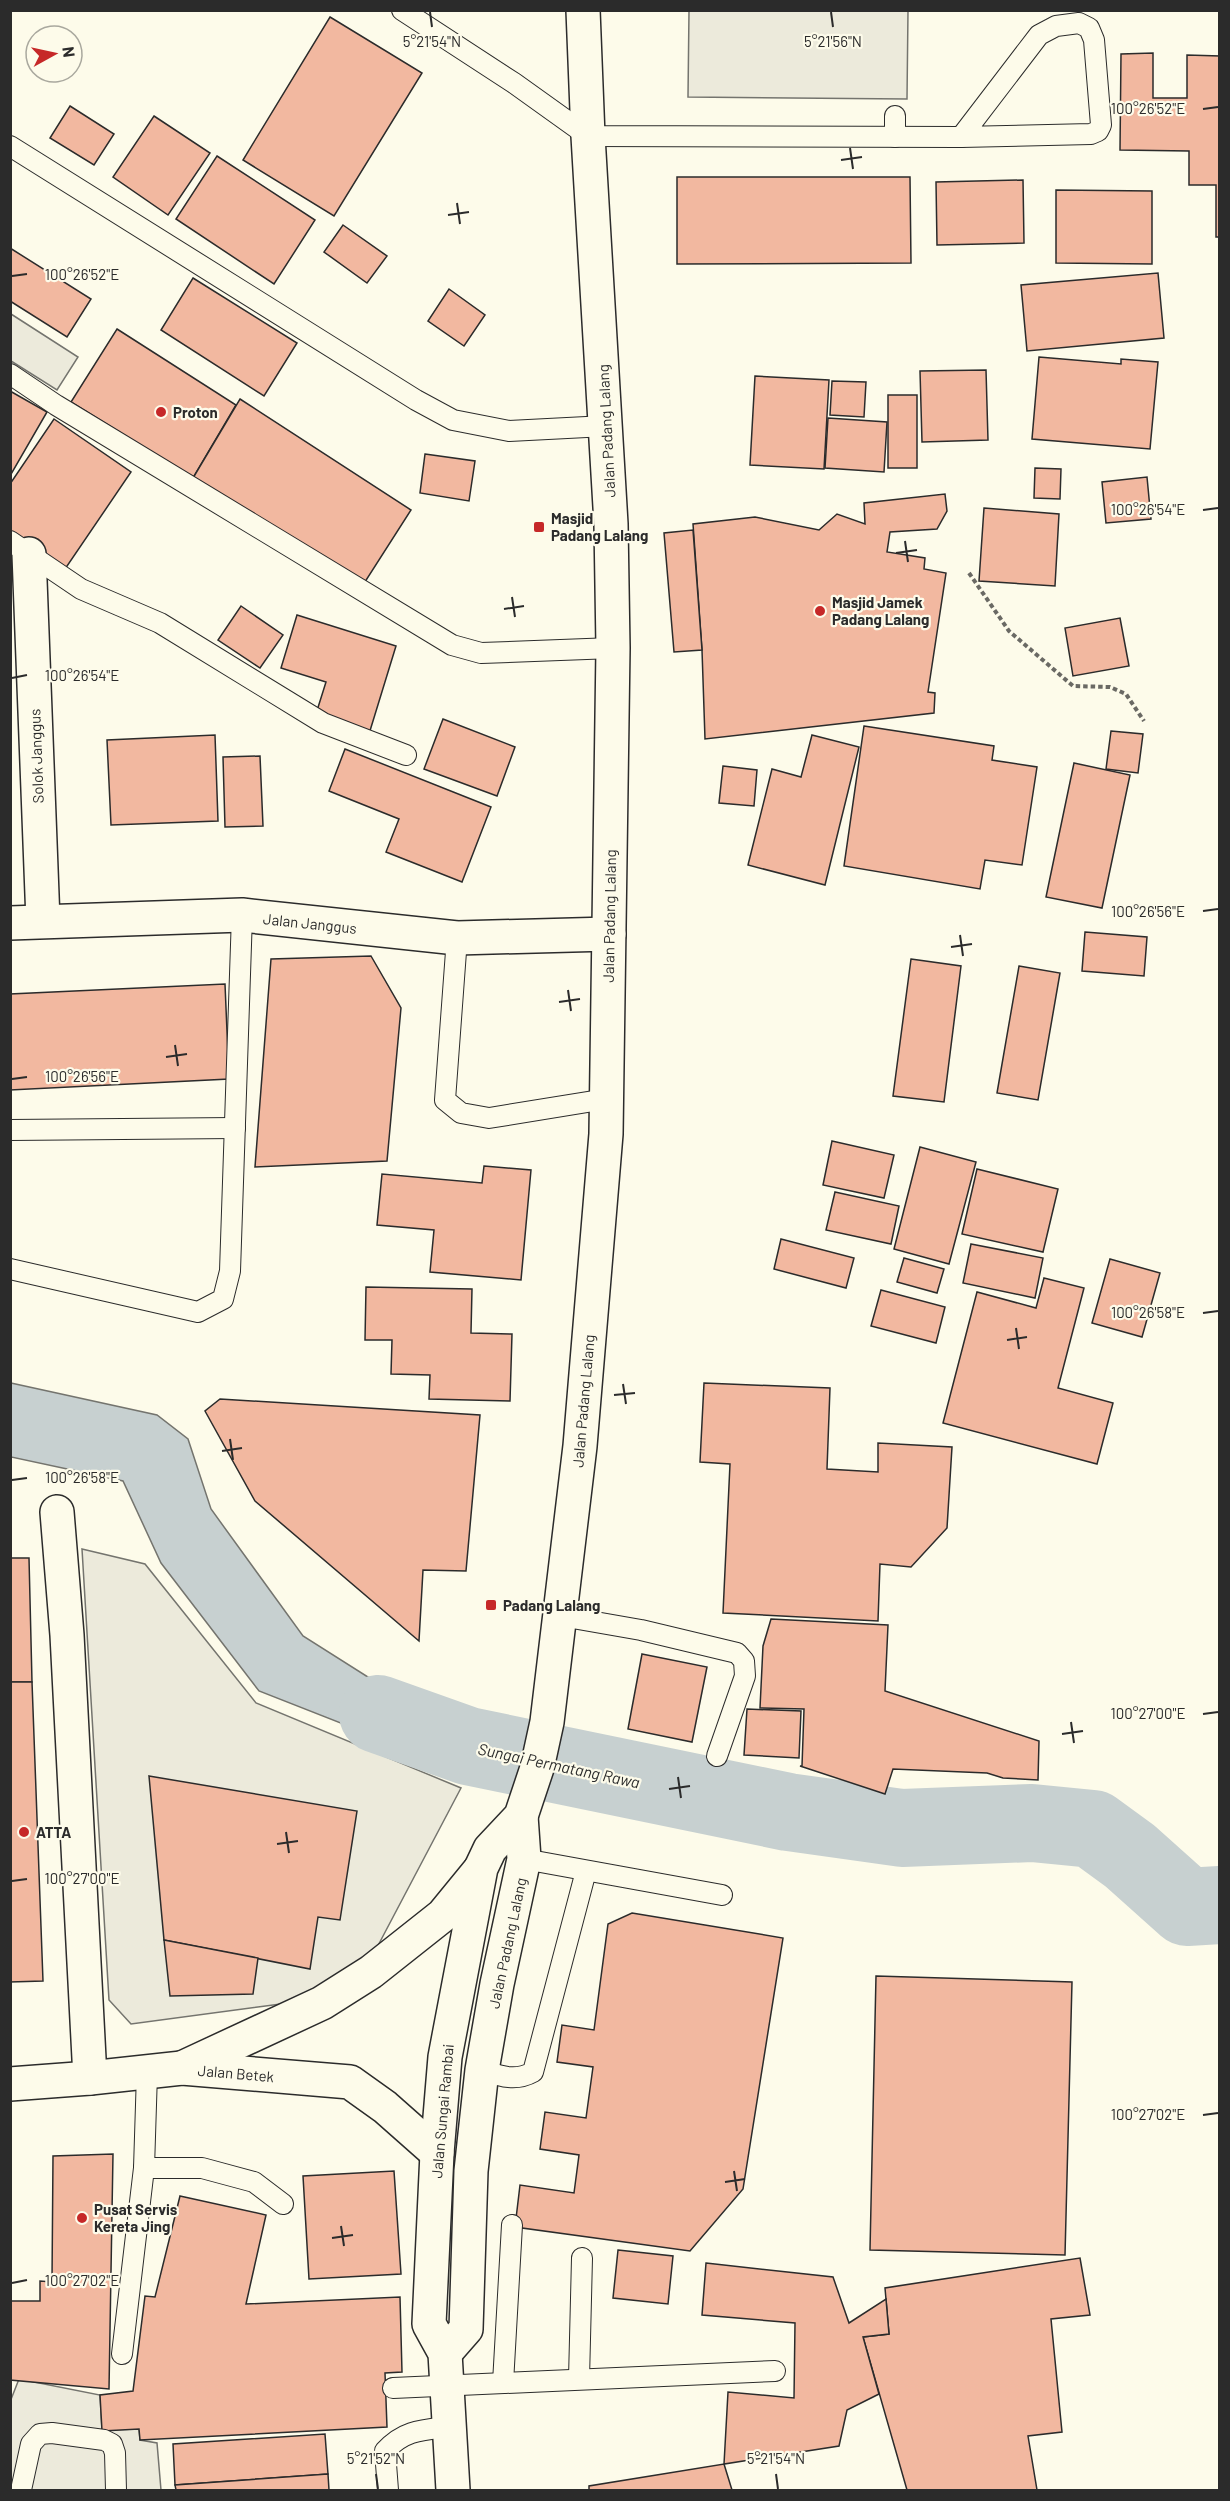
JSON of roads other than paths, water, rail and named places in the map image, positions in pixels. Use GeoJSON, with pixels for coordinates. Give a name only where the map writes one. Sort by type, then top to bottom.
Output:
{"type":"FeatureCollection","features":[{"type":"Feature","properties":{"kind":"main road","name":"Jalan Padang Lalang"},"geometry":{"type":"LineString","coordinates":[[482,2070],[524,1859],[524,1809],[537,1768],[547,1722],[581,1435],[606,1134],[613,648],[611,524],[588,136],[584,10]]}},
{"type":"Feature","properties":{"kind":"main road","name":"Solok Janggus"},"geometry":{"type":"LineString","coordinates":[[20,548],[43,921]]}},
{"type":"Feature","properties":{"kind":"main road","name":"Jalan Janggus"},"geometry":{"type":"LineString","coordinates":[[10,924],[242,915],[457,938],[609,934]]}},
{"type":"Feature","properties":{"kind":"main road"},"geometry":{"type":"LineString","coordinates":[[57,1512],[67,1635],[90,2078]]}},
{"type":"Feature","properties":{"kind":"main road","name":"Jalan Padang Lalang"},"geometry":{"type":"LineString","coordinates":[[482,1868],[490,1850],[524,1809]]}},
{"type":"Feature","properties":{"kind":"main road"},"geometry":{"type":"LineString","coordinates":[[182,2068],[322,2003],[371,1972],[443,1915],[482,1868]]}},
{"type":"Feature","properties":{"kind":"main road","name":"Jalan Sungai Rambai"},"geometry":{"type":"LineString","coordinates":[[453,2490],[445,2354],[429,2324],[437,2153],[445,2057],[482,1868]]}},
{"type":"Feature","properties":{"kind":"main road","name":"Jalan Betek"},"geometry":{"type":"LineString","coordinates":[[10,2084],[182,2068],[350,2082],[385,2107],[437,2153]]}},
{"type":"Feature","properties":{"kind":"main road"},"geometry":{"type":"LineString","coordinates":[[445,2354],[466,2329],[471,2171],[482,2070]]}},
{"type":"Feature","properties":{"kind":"lane"},"geometry":{"type":"LineString","coordinates":[[402,10],[514,83],[588,136],[961,137],[1091,134],[1098,131],[1101,125],[1095,51],[1089,28],[1079,23],[1056,26],[1040,35],[961,137]]}},
{"type":"Feature","properties":{"kind":"lane"},"geometry":{"type":"LineString","coordinates":[[895,116],[895,137]]}},
{"type":"Feature","properties":{"kind":"lane"},"geometry":{"type":"LineString","coordinates":[[10,146],[416,400],[453,420],[509,431],[606,426]]}},
{"type":"Feature","properties":{"kind":"lane"},"geometry":{"type":"LineString","coordinates":[[10,374],[56,405],[452,645],[481,653],[613,648]]}},
{"type":"Feature","properties":{"kind":"lane"},"geometry":{"type":"LineString","coordinates":[[20,548],[81,589],[160,623],[323,723],[406,755]]}},
{"type":"Feature","properties":{"kind":"lane"},"geometry":{"type":"LineString","coordinates":[[10,1269],[198,1312],[224,1299],[230,1271],[242,915]]}},
{"type":"Feature","properties":{"kind":"lane"},"geometry":{"type":"LineString","coordinates":[[457,938],[445,1100],[461,1113],[489,1118],[606,1099]]}},
{"type":"Feature","properties":{"kind":"lane"},"geometry":{"type":"LineString","coordinates":[[10,1130],[235,1128]]}},
{"type":"Feature","properties":{"kind":"lane"},"geometry":{"type":"LineString","coordinates":[[561,1616],[641,1630],[737,1653],[744,1661],[745,1676],[717,1756]]}},
{"type":"Feature","properties":{"kind":"lane"},"geometry":{"type":"LineString","coordinates":[[524,1859],[722,1895]]}},
{"type":"Feature","properties":{"kind":"lane"},"geometry":{"type":"LineString","coordinates":[[482,2070],[514,2079],[532,2073],[586,1871]]}},
{"type":"Feature","properties":{"kind":"lane"},"geometry":{"type":"LineString","coordinates":[[122,2354],[144,2168],[147,2073]]}},
{"type":"Feature","properties":{"kind":"lane"},"geometry":{"type":"LineString","coordinates":[[144,2168],[201,2168],[254,2182],[283,2204]]}},
{"type":"Feature","properties":{"kind":"lane"},"geometry":{"type":"LineString","coordinates":[[503,2383],[512,2225]]}},
{"type":"Feature","properties":{"kind":"lane"},"geometry":{"type":"LineString","coordinates":[[579,2379],[582,2258]]}},
{"type":"Feature","properties":{"kind":"lane"},"geometry":{"type":"LineString","coordinates":[[393,2388],[776,2371]]}},
{"type":"Feature","properties":{"kind":"lane"},"geometry":{"type":"LineString","coordinates":[[388,2490],[385,2451],[396,2438],[418,2430],[449,2427]]}},
{"type":"Feature","properties":{"kind":"lane"},"geometry":{"type":"LineString","coordinates":[[21,2490],[31,2444],[40,2434],[52,2433],[104,2440],[112,2444],[115,2453],[116,2490]]}},
{"type":"Feature","properties":{"kind":"waterway","name":"Sungai Permatang Rawa"},"geometry":{"type":"LineString","coordinates":[[378,1714],[468,1746],[788,1812],[902,1828],[1032,1823],[1093,1829],[1130,1856],[1187,1907],[1220,1905]]}},
{"type":"Feature","properties":{"kind":"place","name":"Proton"},"geometry":{"type":"Point","coordinates":[161,412]}},
{"type":"Feature","properties":{"kind":"place","name":"Masjid Padang Lalang"},"geometry":{"type":"Point","coordinates":[539,527]}},
{"type":"Feature","properties":{"kind":"place","name":"Masjid Jamek Padang Lalang"},"geometry":{"type":"Point","coordinates":[820,611]}},
{"type":"Feature","properties":{"kind":"place","name":"Padang Lalang"},"geometry":{"type":"Point","coordinates":[491,1605]}},
{"type":"Feature","properties":{"kind":"place","name":"ATTA"},"geometry":{"type":"Point","coordinates":[24,1832]}},
{"type":"Feature","properties":{"kind":"place","name":"Pusat Servis Kereta Jing"},"geometry":{"type":"Point","coordinates":[82,2218]}}]}
